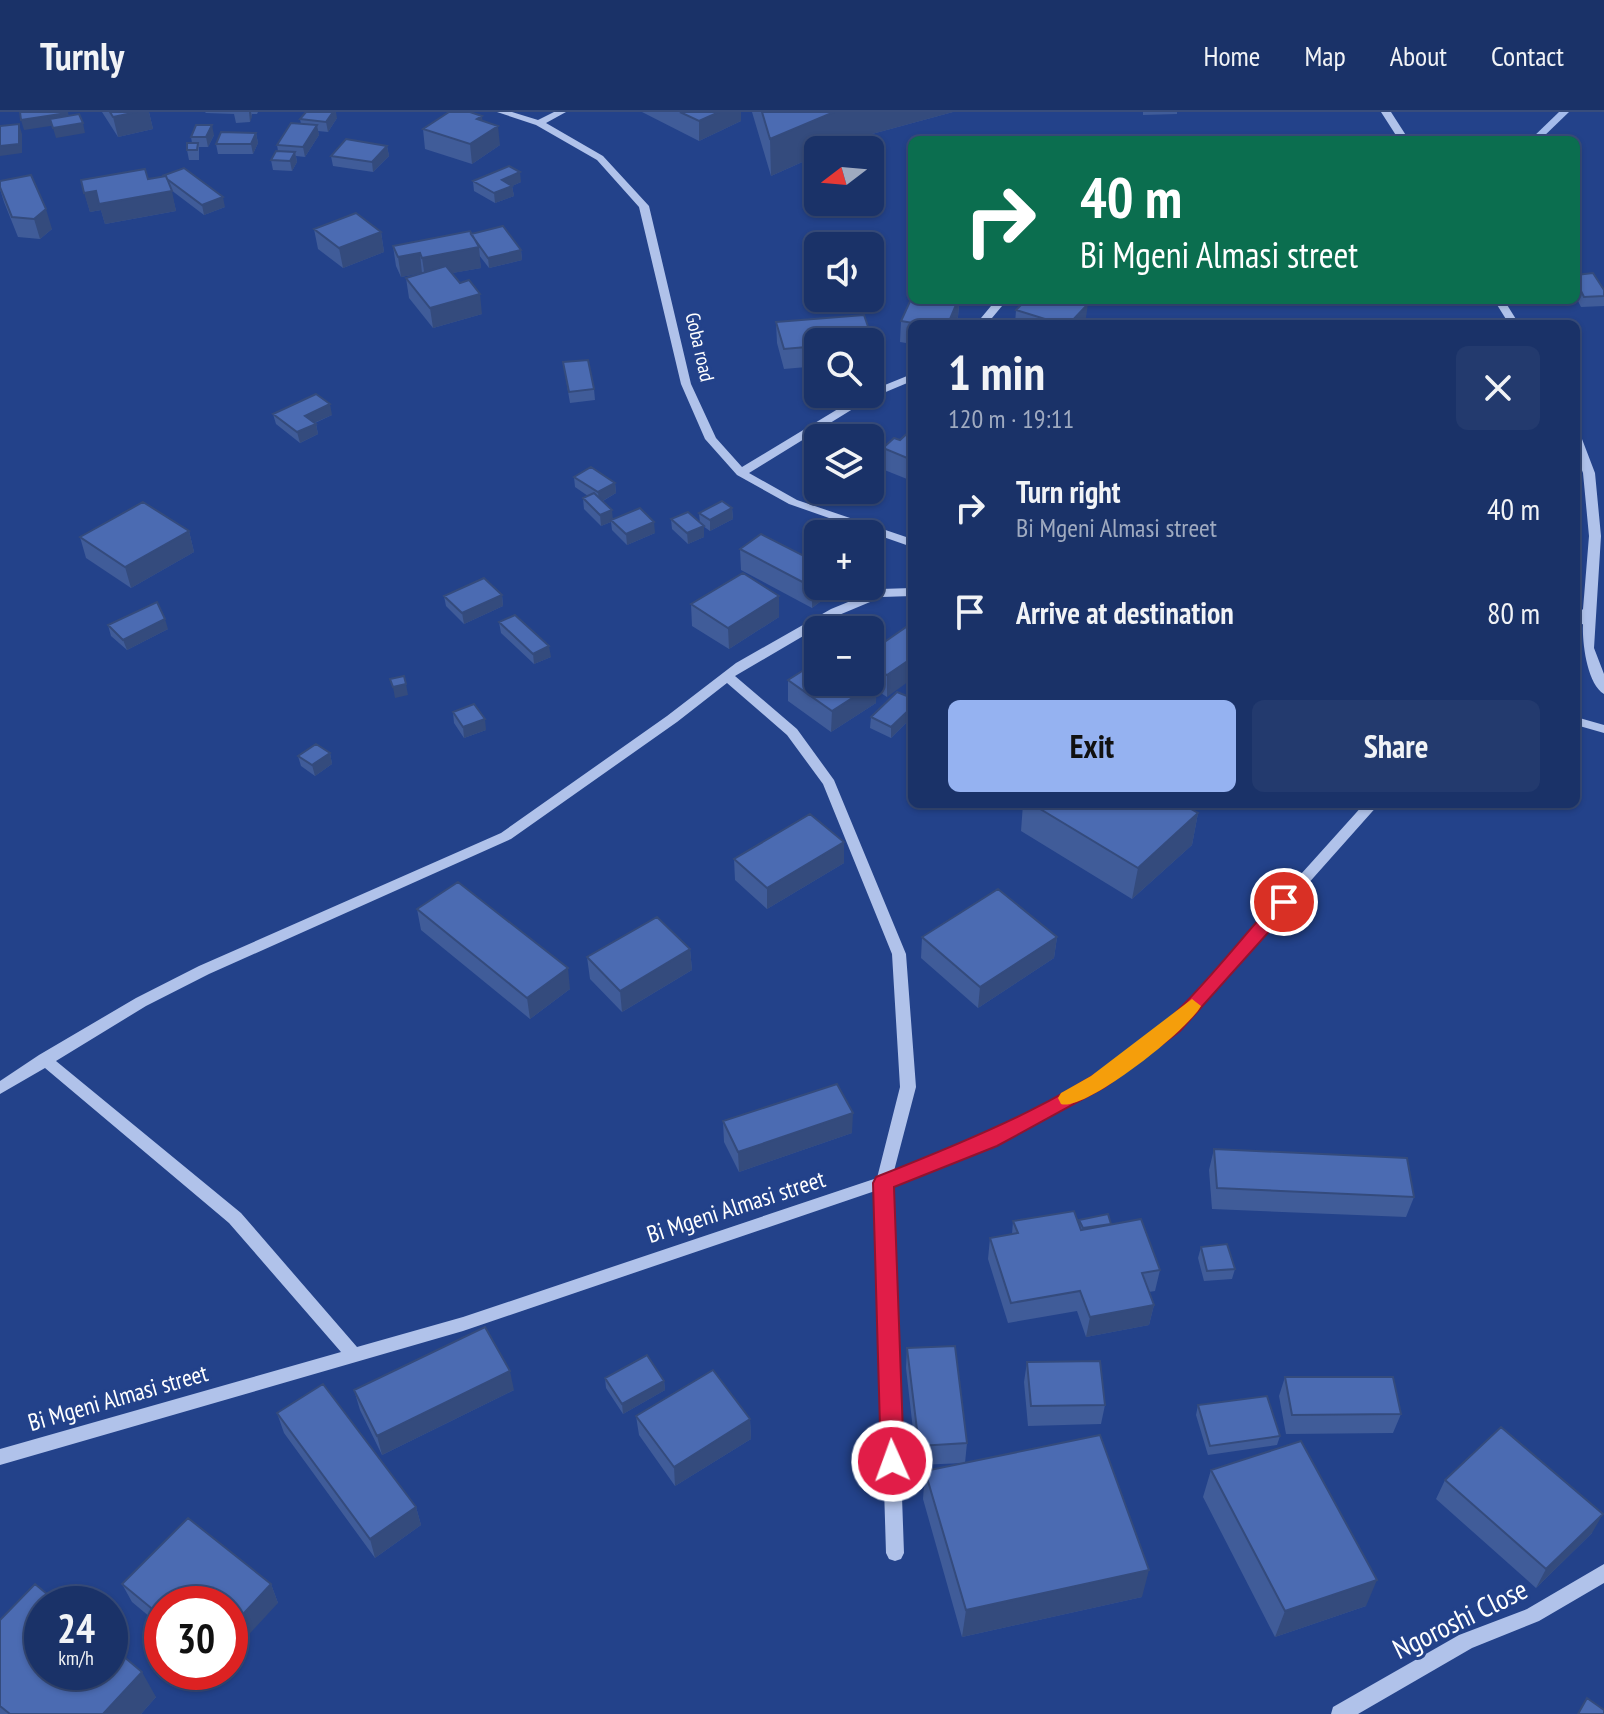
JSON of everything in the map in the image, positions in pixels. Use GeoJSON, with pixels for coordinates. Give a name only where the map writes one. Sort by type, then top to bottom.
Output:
{"type":"FeatureCollection","features":[{"type":"Feature","properties":{"kind":"street","name":"Goba road"},"geometry":{"type":"LineString","coordinates":[[502,112],[539,123],[600,158],[644,206],[669,300],[686,384],[711,439],[741,473],[793,502],[908,542]]}},
{"type":"Feature","properties":{"kind":"street"},"geometry":{"type":"LineString","coordinates":[[539,123],[561,112]]}},
{"type":"Feature","properties":{"kind":"street"},"geometry":{"type":"LineString","coordinates":[[1386,112],[1401,136]]}},
{"type":"Feature","properties":{"kind":"street"},"geometry":{"type":"LineString","coordinates":[[984,320],[998,304]]}},
{"type":"Feature","properties":{"kind":"street"},"geometry":{"type":"LineString","coordinates":[[741,473],[865,397],[908,379]]}},
{"type":"Feature","properties":{"kind":"street"},"geometry":{"type":"LineString","coordinates":[[1580,449],[1589,473],[1595,536],[1588,648],[1604,690]]}},
{"type":"Feature","properties":{"kind":"street"},"geometry":{"type":"LineString","coordinates":[[0,1088],[141,1002],[204,970],[506,836],[672,719],[727,676],[835,612],[880,593],[908,592]]}},
{"type":"Feature","properties":{"kind":"street"},"geometry":{"type":"LineString","coordinates":[[1580,619],[1589,610]]}},
{"type":"Feature","properties":{"kind":"street"},"geometry":{"type":"LineString","coordinates":[[727,676],[792,732],[829,783],[899,954],[908,1087],[883,1183],[895,1553]]}},
{"type":"Feature","properties":{"kind":"street"},"geometry":{"type":"LineString","coordinates":[[1580,722],[1604,729]]}},
{"type":"Feature","properties":{"kind":"street","name":"Bi Mgeni Almasi street"},"geometry":{"type":"LineString","coordinates":[[0,1457],[463,1324],[883,1183],[990,1140],[1098,1082],[1173,1026],[1368,808]]}},
{"type":"Feature","properties":{"kind":"street"},"geometry":{"type":"LineString","coordinates":[[44,1059],[235,1218],[354,1355]]}},
{"type":"Feature","properties":{"kind":"street","name":"Ngoroshi Close"},"geometry":{"type":"LineString","coordinates":[[1340,1714],[1466,1641],[1533,1615],[1604,1573]]}},
{"type":"Feature","properties":{"kind":"building"},"geometry":{"type":"Polygon","coordinates":[[[20,112],[67,112],[67,113],[21,120],[20,112]]]}},
{"type":"Feature","properties":{"kind":"building"},"geometry":{"type":"Polygon","coordinates":[[[110,112],[137,112],[113,117],[110,112]]]}},
{"type":"Feature","properties":{"kind":"building"},"geometry":{"type":"Polygon","coordinates":[[[306,112],[333,112],[326,122],[300,119],[306,112]]]}},
{"type":"Feature","properties":{"kind":"building"},"geometry":{"type":"Polygon","coordinates":[[[449,112],[470,112],[482,116],[477,119],[498,126],[470,144],[423,129],[449,112]]]}},
{"type":"Feature","properties":{"kind":"building"},"geometry":{"type":"Polygon","coordinates":[[[680,112],[719,112],[699,121],[680,112]]]}},
{"type":"Feature","properties":{"kind":"building"},"geometry":{"type":"Polygon","coordinates":[[[762,112],[834,112],[770,139],[762,112]]]}},
{"type":"Feature","properties":{"kind":"building"},"geometry":{"type":"Polygon","coordinates":[[[79,114],[83,123],[53,128],[50,119],[79,114]]]}},
{"type":"Feature","properties":{"kind":"building"},"geometry":{"type":"Polygon","coordinates":[[[291,123],[317,125],[303,147],[277,145],[291,123]]]}},
{"type":"Feature","properties":{"kind":"building"},"geometry":{"type":"Polygon","coordinates":[[[19,124],[19,144],[0,146],[0,126],[19,124]]]}},
{"type":"Feature","properties":{"kind":"building"},"geometry":{"type":"Polygon","coordinates":[[[196,125],[212,125],[206,137],[191,137],[196,125]]]}},
{"type":"Feature","properties":{"kind":"building"},"geometry":{"type":"Polygon","coordinates":[[[221,132],[256,133],[251,144],[216,144],[221,132]]]}},
{"type":"Feature","properties":{"kind":"building"},"geometry":{"type":"Polygon","coordinates":[[[346,139],[387,146],[372,162],[331,156],[346,139]]]}},
{"type":"Feature","properties":{"kind":"building"},"geometry":{"type":"Polygon","coordinates":[[[187,143],[198,143],[197,150],[187,150],[187,143]]]}},
{"type":"Feature","properties":{"kind":"building"},"geometry":{"type":"Polygon","coordinates":[[[276,151],[295,152],[290,161],[271,160],[276,151]]]}},
{"type":"Feature","properties":{"kind":"building"},"geometry":{"type":"Polygon","coordinates":[[[509,166],[520,172],[502,180],[512,186],[494,193],[473,181],[509,166]]]}},
{"type":"Feature","properties":{"kind":"building"},"geometry":{"type":"Polygon","coordinates":[[[184,168],[223,197],[202,205],[162,176],[184,168]]]}},
{"type":"Feature","properties":{"kind":"building"},"geometry":{"type":"Polygon","coordinates":[[[145,169],[148,179],[166,176],[172,191],[99,204],[96,191],[84,193],[81,180],[145,169]]]}},
{"type":"Feature","properties":{"kind":"building"},"geometry":{"type":"Polygon","coordinates":[[[31,175],[46,209],[34,219],[12,217],[0,181],[31,175]]]}},
{"type":"Feature","properties":{"kind":"building"},"geometry":{"type":"Polygon","coordinates":[[[356,213],[381,232],[339,248],[314,229],[356,213]]]}},
{"type":"Feature","properties":{"kind":"building"},"geometry":{"type":"Polygon","coordinates":[[[503,226],[521,250],[488,258],[471,234],[503,226]]]}},
{"type":"Feature","properties":{"kind":"building"},"geometry":{"type":"Polygon","coordinates":[[[470,231],[479,247],[422,258],[420,253],[398,257],[393,246],[470,231]]]}},
{"type":"Feature","properties":{"kind":"building"},"geometry":{"type":"Polygon","coordinates":[[[446,266],[460,283],[469,280],[480,294],[430,308],[406,278],[446,266]]]}},
{"type":"Feature","properties":{"kind":"building"},"geometry":{"type":"Polygon","coordinates":[[[1593,273],[1604,290],[1604,296],[1584,297],[1580,291],[1580,275],[1593,273]]]}},
{"type":"Feature","properties":{"kind":"building"},"geometry":{"type":"Polygon","coordinates":[[[909,304],[956,304],[950,320],[901,321],[909,304]]]}},
{"type":"Feature","properties":{"kind":"building"},"geometry":{"type":"Polygon","coordinates":[[[1022,304],[1088,304],[1073,320],[1048,320],[1016,310],[1022,304]]]}},
{"type":"Feature","properties":{"kind":"building"},"geometry":{"type":"Polygon","coordinates":[[[864,315],[868,328],[804,328],[804,347],[784,349],[776,322],[864,315]]]}},
{"type":"Feature","properties":{"kind":"building"},"geometry":{"type":"Polygon","coordinates":[[[588,360],[594,389],[569,392],[563,362],[588,360]]]}},
{"type":"Feature","properties":{"kind":"building"},"geometry":{"type":"Polygon","coordinates":[[[316,394],[330,404],[305,416],[316,424],[297,432],[273,414],[316,394]]]}},
{"type":"Feature","properties":{"kind":"building"},"geometry":{"type":"Polygon","coordinates":[[[908,433],[908,458],[884,448],[894,438],[900,440],[908,433]]]}},
{"type":"Feature","properties":{"kind":"building"},"geometry":{"type":"Polygon","coordinates":[[[591,467],[615,483],[598,492],[574,477],[591,467]]]}},
{"type":"Feature","properties":{"kind":"building"},"geometry":{"type":"Polygon","coordinates":[[[594,493],[612,510],[600,515],[583,498],[594,493]]]}},
{"type":"Feature","properties":{"kind":"building"},"geometry":{"type":"Polygon","coordinates":[[[722,501],[732,508],[710,520],[699,513],[722,501]]]}},
{"type":"Feature","properties":{"kind":"building"},"geometry":{"type":"Polygon","coordinates":[[[143,502],[189,531],[125,567],[80,537],[143,502]]]}},
{"type":"Feature","properties":{"kind":"building"},"geometry":{"type":"Polygon","coordinates":[[[640,508],[654,522],[626,534],[611,520],[640,508]]]}},
{"type":"Feature","properties":{"kind":"building"},"geometry":{"type":"Polygon","coordinates":[[[688,512],[704,526],[687,533],[671,519],[688,512]]]}},
{"type":"Feature","properties":{"kind":"building"},"geometry":{"type":"Polygon","coordinates":[[[761,534],[804,556],[804,583],[740,549],[761,534]]]}},
{"type":"Feature","properties":{"kind":"building"},"geometry":{"type":"Polygon","coordinates":[[[743,573],[779,596],[728,628],[691,604],[743,573]]]}},
{"type":"Feature","properties":{"kind":"building"},"geometry":{"type":"Polygon","coordinates":[[[484,578],[502,595],[462,613],[444,596],[484,578]]]}},
{"type":"Feature","properties":{"kind":"building"},"geometry":{"type":"Polygon","coordinates":[[[157,602],[165,619],[123,640],[108,625],[157,602]]]}},
{"type":"Feature","properties":{"kind":"building"},"geometry":{"type":"Polygon","coordinates":[[[515,615],[549,646],[533,654],[499,622],[515,615]]]}},
{"type":"Feature","properties":{"kind":"building"},"geometry":{"type":"Polygon","coordinates":[[[908,626],[908,661],[887,675],[884,673],[884,642],[908,626]]]}},
{"type":"Feature","properties":{"kind":"building"},"geometry":{"type":"Polygon","coordinates":[[[804,670],[804,691],[788,680],[804,670]]]}},
{"type":"Feature","properties":{"kind":"building"},"geometry":{"type":"Polygon","coordinates":[[[404,676],[406,684],[393,687],[390,679],[404,676]]]}},
{"type":"Feature","properties":{"kind":"building"},"geometry":{"type":"Polygon","coordinates":[[[897,692],[908,696],[908,711],[891,727],[871,717],[897,692]]]}},
{"type":"Feature","properties":{"kind":"building"},"geometry":{"type":"Polygon","coordinates":[[[811,696],[855,696],[832,711],[811,696]]]}},
{"type":"Feature","properties":{"kind":"building"},"geometry":{"type":"Polygon","coordinates":[[[474,704],[485,719],[463,727],[453,712],[474,704]]]}},
{"type":"Feature","properties":{"kind":"building"},"geometry":{"type":"Polygon","coordinates":[[[316,744],[330,753],[312,765],[298,756],[316,744]]]}},
{"type":"Feature","properties":{"kind":"building"},"geometry":{"type":"Polygon","coordinates":[[[1039,808],[1189,808],[1198,813],[1138,868],[1039,808]]]}},
{"type":"Feature","properties":{"kind":"building"},"geometry":{"type":"Polygon","coordinates":[[[810,814],[844,842],[767,888],[734,859],[810,814]]]}},
{"type":"Feature","properties":{"kind":"building"},"geometry":{"type":"Polygon","coordinates":[[[458,882],[568,968],[527,998],[417,909],[458,882]]]}},
{"type":"Feature","properties":{"kind":"building"},"geometry":{"type":"Polygon","coordinates":[[[998,889],[1057,937],[980,987],[922,937],[998,889]]]}},
{"type":"Feature","properties":{"kind":"building"},"geometry":{"type":"Polygon","coordinates":[[[657,917],[690,949],[620,991],[587,957],[657,917]]]}},
{"type":"Feature","properties":{"kind":"building"},"geometry":{"type":"Polygon","coordinates":[[[837,1084],[853,1113],[738,1152],[723,1121],[837,1084]]]}},
{"type":"Feature","properties":{"kind":"building"},"geometry":{"type":"Polygon","coordinates":[[[1214,1149],[1407,1158],[1414,1197],[1217,1188],[1214,1149]]]}},
{"type":"Feature","properties":{"kind":"building"},"geometry":{"type":"Polygon","coordinates":[[[1074,1211],[1081,1230],[1141,1219],[1160,1270],[1142,1273],[1154,1305],[1090,1317],[1080,1291],[1011,1303],[990,1238],[1018,1233],[1013,1221],[1074,1211]]]}},
{"type":"Feature","properties":{"kind":"building"},"geometry":{"type":"Polygon","coordinates":[[[1108,1214],[1111,1224],[1083,1228],[1079,1220],[1108,1214]]]}},
{"type":"Feature","properties":{"kind":"building"},"geometry":{"type":"Polygon","coordinates":[[[1227,1244],[1235,1269],[1207,1271],[1201,1247],[1227,1244]]]}},
{"type":"Feature","properties":{"kind":"building"},"geometry":{"type":"Polygon","coordinates":[[[485,1327],[510,1371],[377,1436],[354,1390],[485,1327]]]}},
{"type":"Feature","properties":{"kind":"building"},"geometry":{"type":"Polygon","coordinates":[[[955,1346],[967,1443],[919,1446],[907,1348],[955,1346]]]}},
{"type":"Feature","properties":{"kind":"building"},"geometry":{"type":"Polygon","coordinates":[[[647,1355],[664,1381],[622,1404],[605,1378],[647,1355]]]}},
{"type":"Feature","properties":{"kind":"building"},"geometry":{"type":"Polygon","coordinates":[[[1100,1361],[1105,1405],[1031,1406],[1027,1362],[1100,1361]]]}},
{"type":"Feature","properties":{"kind":"building"},"geometry":{"type":"Polygon","coordinates":[[[713,1370],[750,1419],[674,1467],[636,1416],[713,1370]]]}},
{"type":"Feature","properties":{"kind":"building"},"geometry":{"type":"Polygon","coordinates":[[[1285,1377],[1393,1377],[1401,1414],[1292,1415],[1285,1377]]]}},
{"type":"Feature","properties":{"kind":"building"},"geometry":{"type":"Polygon","coordinates":[[[323,1384],[416,1507],[370,1539],[277,1413],[323,1384]]]}},
{"type":"Feature","properties":{"kind":"building"},"geometry":{"type":"Polygon","coordinates":[[[1267,1396],[1280,1436],[1210,1446],[1198,1405],[1267,1396]]]}},
{"type":"Feature","properties":{"kind":"building"},"geometry":{"type":"Polygon","coordinates":[[[1501,1427],[1603,1514],[1546,1569],[1445,1480],[1501,1427]]]}},
{"type":"Feature","properties":{"kind":"building"},"geometry":{"type":"Polygon","coordinates":[[[1100,1435],[1149,1570],[966,1610],[925,1471],[1100,1435]]]}},
{"type":"Feature","properties":{"kind":"building"},"geometry":{"type":"Polygon","coordinates":[[[1301,1441],[1377,1580],[1285,1611],[1211,1470],[1301,1441]]]}},
{"type":"Feature","properties":{"kind":"building"},"geometry":{"type":"Polygon","coordinates":[[[188,1518],[271,1584],[248,1609],[248,1586],[144,1586],[144,1602],[122,1584],[188,1518]]]}},
{"type":"Feature","properties":{"kind":"building"},"geometry":{"type":"Polygon","coordinates":[[[24,1595],[24,1690],[125,1690],[103,1714],[10,1714],[0,1706],[0,1620],[24,1595]]]}},
{"type":"Feature","properties":{"kind":"building"},"geometry":{"type":"Polygon","coordinates":[[[128,1660],[142,1672],[128,1687],[128,1660]]]}},
{"type":"Feature","properties":{"kind":"building"},"geometry":{"type":"Polygon","coordinates":[[[1587,1698],[1604,1710],[1604,1714],[1578,1714],[1587,1698]]]}},
{"type":"Feature","properties":{"kind":"waterway"},"geometry":{"type":"LineString","coordinates":[[1539,136],[1564,112]]}},
{"type":"Feature","properties":{"kind":"slow traffic"},"geometry":{"type":"LineString","coordinates":[[1068,1098],[1098,1082],[1173,1026],[1192,1006]]}},
{"type":"Feature","properties":{"kind":"route"},"geometry":{"type":"LineString","coordinates":[[892,1461],[883,1183],[990,1140],[1098,1082],[1173,1026],[1284,902]]}}]}
